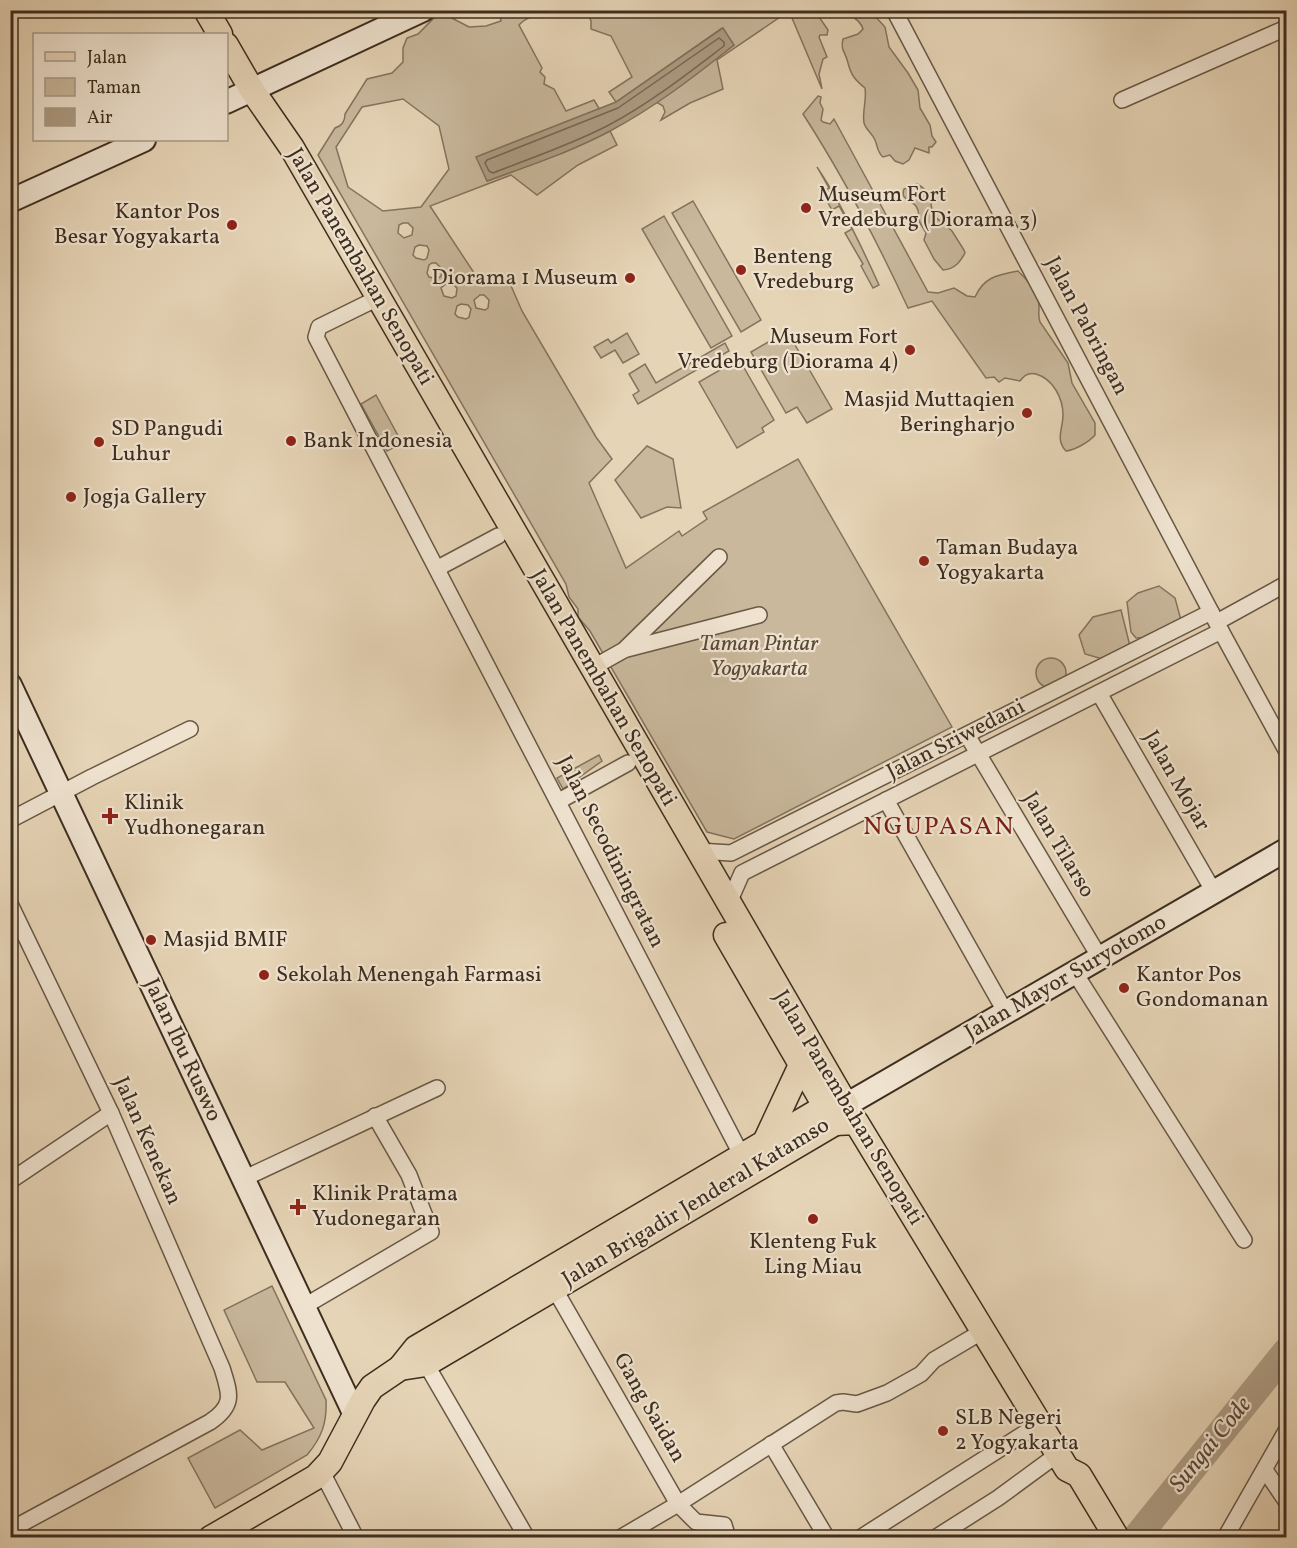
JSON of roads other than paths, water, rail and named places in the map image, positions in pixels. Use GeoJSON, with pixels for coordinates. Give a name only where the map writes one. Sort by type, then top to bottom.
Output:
{"type":"FeatureCollection","features":[{"type":"Feature","properties":{"kind":"main road"},"geometry":{"type":"LineString","coordinates":[[206,10],[219,33]]}},
{"type":"Feature","properties":{"kind":"main road","name":"Jalan Panembahan Senopati"},"geometry":{"type":"LineString","coordinates":[[228,48],[252,90],[292,148],[498,536],[801,1065],[840,1114],[983,1331],[1062,1461],[1079,1475],[1089,1505]]}},
{"type":"Feature","properties":{"kind":"main road","name":"Jalan Panembahan Senopati"},"geometry":{"type":"LineString","coordinates":[[372,301],[592,668],[698,851],[840,1114]]}},
{"type":"Feature","properties":{"kind":"main road"},"geometry":{"type":"LineString","coordinates":[[765,1142],[801,1065]]}},
{"type":"Feature","properties":{"kind":"main road","name":"Jalan Brigadir Jenderal Katamso"},"geometry":{"type":"LineString","coordinates":[[400,1368],[426,1364],[840,1114]]}},
{"type":"Feature","properties":{"kind":"main road","name":"Jalan Brigadir Jenderal Katamso"},"geometry":{"type":"LineString","coordinates":[[211,1538],[303,1486],[322,1472],[372,1386],[400,1368],[416,1348],[765,1142],[840,1114]]}},
{"type":"Feature","properties":{"kind":"main road"},"geometry":{"type":"LineString","coordinates":[[1089,1505],[1100,1538]]}},
{"type":"Feature","properties":{"kind":"main road"},"geometry":{"type":"LineString","coordinates":[[1089,1505],[1117,1538]]}},
{"type":"Feature","properties":{"kind":"street"},"geometry":{"type":"LineString","coordinates":[[228,101],[423,10]]}},
{"type":"Feature","properties":{"kind":"street","name":"Jalan Pabringan"},"geometry":{"type":"LineString","coordinates":[[894,10],[1216,622],[1287,750]]}},
{"type":"Feature","properties":{"kind":"street"},"geometry":{"type":"LineString","coordinates":[[1122,100],[1287,28]]}},
{"type":"Feature","properties":{"kind":"street"},"geometry":{"type":"LineString","coordinates":[[10,201],[142,141]]}},
{"type":"Feature","properties":{"kind":"street","name":"Jalan Secodiningratan"},"geometry":{"type":"LineString","coordinates":[[372,301],[319,327],[316,337],[742,1156]]}},
{"type":"Feature","properties":{"kind":"street"},"geometry":{"type":"LineString","coordinates":[[438,568],[498,536]]}},
{"type":"Feature","properties":{"kind":"street"},"geometry":{"type":"LineString","coordinates":[[624,650],[719,557]]}},
{"type":"Feature","properties":{"kind":"street","name":"Jalan Sriwedani"},"geometry":{"type":"LineString","coordinates":[[742,873],[1099,693],[1216,622],[1287,584]]}},
{"type":"Feature","properties":{"kind":"street"},"geometry":{"type":"LineString","coordinates":[[592,668],[624,650],[759,615]]}},
{"type":"Feature","properties":{"kind":"street","name":"Jalan Sriwedani"},"geometry":{"type":"LineString","coordinates":[[731,853],[1065,685],[1216,622]]}},
{"type":"Feature","properties":{"kind":"street","name":"Jalan Ibu Ruswo"},"geometry":{"type":"LineString","coordinates":[[10,685],[355,1415]]}},
{"type":"Feature","properties":{"kind":"street"},"geometry":{"type":"LineString","coordinates":[[1065,685],[1076,704]]}},
{"type":"Feature","properties":{"kind":"street","name":"Jalan Mojar"},"geometry":{"type":"LineString","coordinates":[[1099,693],[1214,892]]}},
{"type":"Feature","properties":{"kind":"street"},"geometry":{"type":"LineString","coordinates":[[10,820],[190,729]]}},
{"type":"Feature","properties":{"kind":"street","name":"Jalan Tilarso"},"geometry":{"type":"LineString","coordinates":[[967,735],[1100,958]]}},
{"type":"Feature","properties":{"kind":"street"},"geometry":{"type":"LineString","coordinates":[[559,801],[628,763]]}},
{"type":"Feature","properties":{"kind":"street"},"geometry":{"type":"LineString","coordinates":[[886,800],[1006,1013]]}},
{"type":"Feature","properties":{"kind":"street"},"geometry":{"type":"LineString","coordinates":[[698,851],[731,853],[742,873],[728,904]]}},
{"type":"Feature","properties":{"kind":"street","name":"Jalan Mayor Suryotomo"},"geometry":{"type":"LineString","coordinates":[[840,1114],[1100,958],[1285,854]]}},
{"type":"Feature","properties":{"kind":"street","name":"Jalan Kenekan"},"geometry":{"type":"LineString","coordinates":[[10,904],[111,1113],[222,1368],[228,1388],[228,1400],[222,1414],[210,1422],[10,1530]]}},
{"type":"Feature","properties":{"kind":"street"},"geometry":{"type":"LineString","coordinates":[[1075,973],[1244,1240]]}},
{"type":"Feature","properties":{"kind":"street"},"geometry":{"type":"LineString","coordinates":[[243,1179],[437,1088]]}},
{"type":"Feature","properties":{"kind":"street"},"geometry":{"type":"LineString","coordinates":[[10,1181],[111,1113]]}},
{"type":"Feature","properties":{"kind":"street"},"geometry":{"type":"LineString","coordinates":[[303,1307],[431,1232],[410,1175],[375,1116]]}},
{"type":"Feature","properties":{"kind":"street","name":"Gang Saidan"},"geometry":{"type":"LineString","coordinates":[[554,1288],[678,1504],[696,1522],[726,1531]]}},
{"type":"Feature","properties":{"kind":"street"},"geometry":{"type":"LineString","coordinates":[[620,1538],[840,1402],[857,1404],[886,1393],[921,1374],[934,1360],[983,1331]]}},
{"type":"Feature","properties":{"kind":"street"},"geometry":{"type":"LineString","coordinates":[[426,1364],[527,1538]]}},
{"type":"Feature","properties":{"kind":"street"},"geometry":{"type":"LineString","coordinates":[[860,1538],[1040,1424]]}},
{"type":"Feature","properties":{"kind":"street"},"geometry":{"type":"LineString","coordinates":[[1225,1538],[1287,1431]]}},
{"type":"Feature","properties":{"kind":"street"},"geometry":{"type":"LineString","coordinates":[[771,1444],[827,1538]]}},
{"type":"Feature","properties":{"kind":"street"},"geometry":{"type":"LineString","coordinates":[[935,1538],[1062,1461]]}},
{"type":"Feature","properties":{"kind":"street"},"geometry":{"type":"LineString","coordinates":[[1265,1470],[1287,1501]]}},
{"type":"Feature","properties":{"kind":"street"},"geometry":{"type":"LineString","coordinates":[[322,1472],[356,1538]]}},
{"type":"Feature","properties":{"kind":"water"},"geometry":{"type":"Polygon","coordinates":[[[723,28],[734,45],[658,102],[580,146],[487,181],[476,157],[616,102],[723,28]]]}},
{"type":"Feature","properties":{"kind":"waterway","name":"Sungai Code"},"geometry":{"type":"LineString","coordinates":[[1136,1538],[1286,1352]]}},
{"type":"Feature","properties":{"kind":"place","name":"Museum Fort Vredeburg (Diorama 3)"},"geometry":{"type":"Point","coordinates":[806,208]}},
{"type":"Feature","properties":{"kind":"place","name":"Kantor Pos Besar Yogyakarta"},"geometry":{"type":"Point","coordinates":[232,225]}},
{"type":"Feature","properties":{"kind":"place","name":"Benteng Vredeburg"},"geometry":{"type":"Point","coordinates":[741,270]}},
{"type":"Feature","properties":{"kind":"place","name":"Diorama 1 Museum"},"geometry":{"type":"Point","coordinates":[630,278]}},
{"type":"Feature","properties":{"kind":"place","name":"Museum Fort Vredeburg (Diorama 4)"},"geometry":{"type":"Point","coordinates":[910,350]}},
{"type":"Feature","properties":{"kind":"place","name":"Masjid Muttaqien Beringharjo"},"geometry":{"type":"Point","coordinates":[1027,413]}},
{"type":"Feature","properties":{"kind":"place","name":"Bank Indonesia"},"geometry":{"type":"Point","coordinates":[291,441]}},
{"type":"Feature","properties":{"kind":"place","name":"SD Pangudi Luhur"},"geometry":{"type":"Point","coordinates":[99,442]}},
{"type":"Feature","properties":{"kind":"place","name":"Jogja Gallery"},"geometry":{"type":"Point","coordinates":[71,497]}},
{"type":"Feature","properties":{"kind":"place","name":"Taman Budaya Yogyakarta"},"geometry":{"type":"Point","coordinates":[924,561]}},
{"type":"Feature","properties":{"kind":"place","name":"Klinik Yudhonegaran"},"geometry":{"type":"Point","coordinates":[110,816]}},
{"type":"Feature","properties":{"kind":"place","name":"Masjid BMIF"},"geometry":{"type":"Point","coordinates":[151,940]}},
{"type":"Feature","properties":{"kind":"place","name":"Sekolah Menengah Farmasi"},"geometry":{"type":"Point","coordinates":[264,975]}},
{"type":"Feature","properties":{"kind":"place","name":"Kantor Pos Gondomanan"},"geometry":{"type":"Point","coordinates":[1124,988]}},
{"type":"Feature","properties":{"kind":"place","name":"Klinik Pratama Yudonegaran"},"geometry":{"type":"Point","coordinates":[298,1207]}},
{"type":"Feature","properties":{"kind":"place","name":"Klenteng Fuk Ling Miau"},"geometry":{"type":"Point","coordinates":[813,1219]}},
{"type":"Feature","properties":{"kind":"place","name":"SLB Negeri 2 Yogyakarta"},"geometry":{"type":"Point","coordinates":[943,1431]}},
{"type":"Feature","properties":{"kind":"district","name":"NGUPASAN"},"geometry":{"type":"Point","coordinates":[939,827]}},
{"type":"Feature","properties":{"kind":"park label","name":"Taman Pintar Yogyakarta"},"geometry":{"type":"Point","coordinates":[759,656]}}]}
